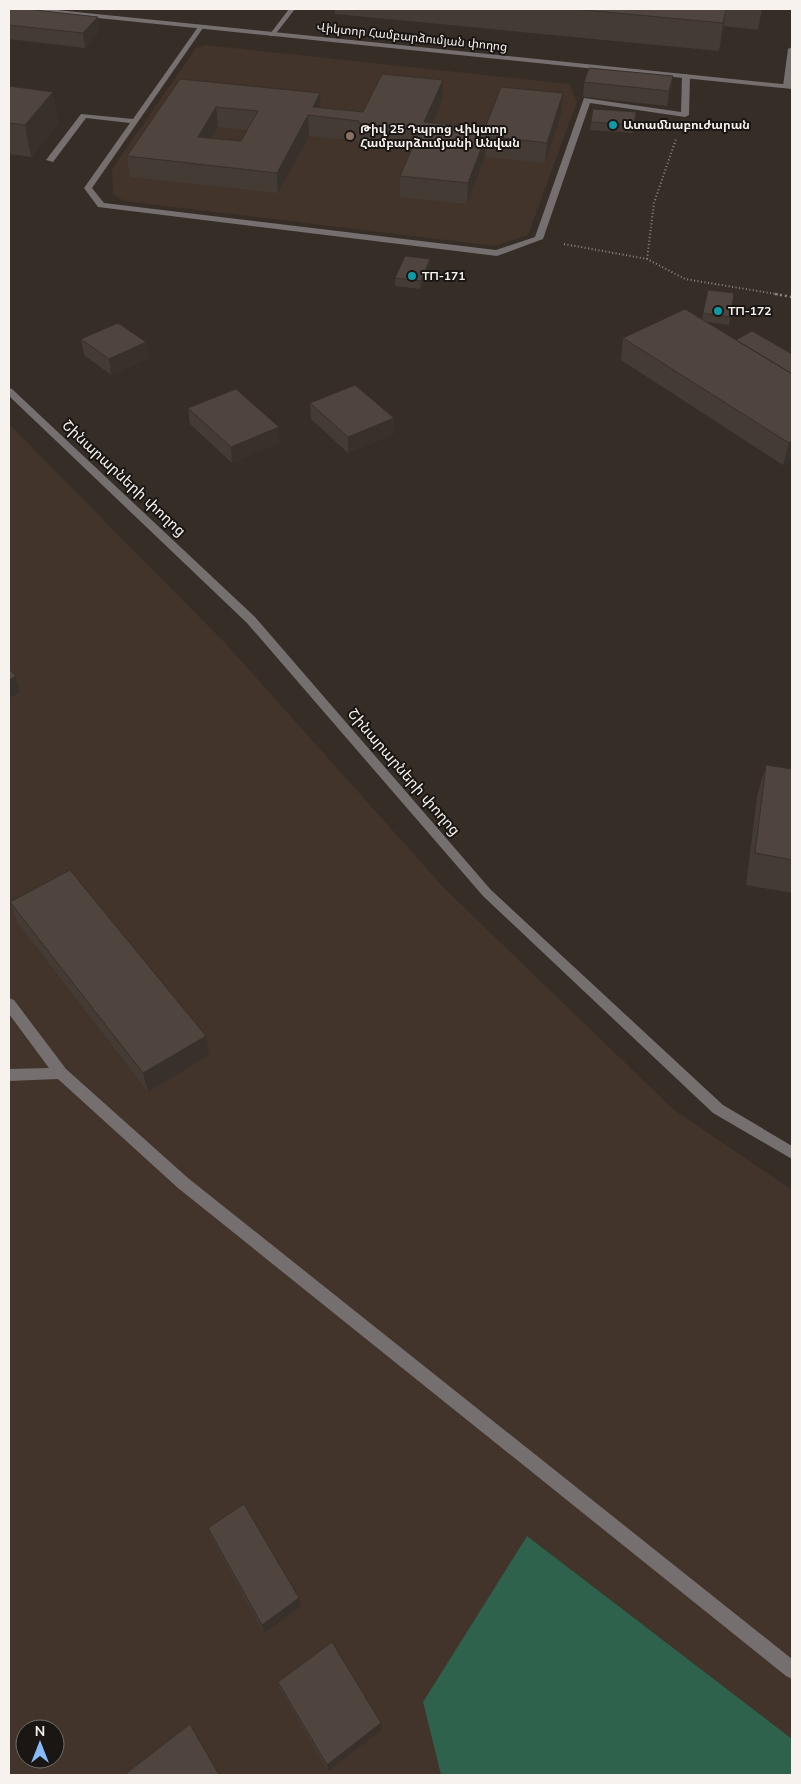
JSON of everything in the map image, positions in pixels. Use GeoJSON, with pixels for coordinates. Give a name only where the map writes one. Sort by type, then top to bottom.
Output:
{"type":"FeatureCollection","features":[{"type":"Feature","properties":{"kind":"street","name":"Վիկտոր Համբարձումյան փողոց"},"geometry":{"type":"LineString","coordinates":[[30,9],[200,28],[790,86]]}},
{"type":"Feature","properties":{"kind":"street"},"geometry":{"type":"LineString","coordinates":[[272,35],[292,9]]}},
{"type":"Feature","properties":{"kind":"street"},"geometry":{"type":"LineString","coordinates":[[200,28],[88,188],[101,205],[497,253],[539,239],[587,100],[685,115],[686,76]]}},
{"type":"Feature","properties":{"kind":"street"},"geometry":{"type":"LineString","coordinates":[[790,86],[792,49]]}},
{"type":"Feature","properties":{"kind":"street"},"geometry":{"type":"LineString","coordinates":[[50,160],[84,116],[135,122]]}},
{"type":"Feature","properties":{"kind":"street","name":"Շինարարների փողոց"},"geometry":{"type":"LineString","coordinates":[[9,391],[251,620],[487,893],[718,1109],[792,1153]]}},
{"type":"Feature","properties":{"kind":"street"},"geometry":{"type":"LineString","coordinates":[[9,1004],[61,1073],[183,1184],[792,1670]]}},
{"type":"Feature","properties":{"kind":"street"},"geometry":{"type":"LineString","coordinates":[[9,1075],[61,1073]]}},
{"type":"Feature","properties":{"kind":"path"},"geometry":{"type":"LineString","coordinates":[[647,259],[654,202],[685,115]]}},
{"type":"Feature","properties":{"kind":"path"},"geometry":{"type":"LineString","coordinates":[[539,239],[647,259],[685,279],[792,297]]}},
{"type":"Feature","properties":{"kind":"shaded area","name":"Թիվ 25 Դպրոց Վիկտոր Համբարձումյանի Անվան"},"geometry":{"type":"Polygon","coordinates":[[[205,45],[569,84],[577,102],[528,235],[495,246],[124,201],[113,194],[112,169],[196,48],[205,45]]]}},
{"type":"Feature","properties":{"kind":"shaded area"},"geometry":{"type":"Polygon","coordinates":[[[9,424],[226,644],[445,889],[673,1109],[792,1190],[792,1739],[527,1536],[423,1702],[441,1775],[9,1775],[9,424]]]}},
{"type":"Feature","properties":{"kind":"green space"},"geometry":{"type":"Polygon","coordinates":[[[527,1536],[792,1739],[792,1775],[441,1775],[423,1702],[527,1536]]]}},
{"type":"Feature","properties":{"kind":"building"},"geometry":{"type":"Polygon","coordinates":[[[10,9],[98,17],[83,33],[9,25],[10,9]]]}},
{"type":"Feature","properties":{"kind":"building"},"geometry":{"type":"Polygon","coordinates":[[[574,9],[726,9],[723,23],[574,9]]]}},
{"type":"Feature","properties":{"kind":"building"},"geometry":{"type":"Polygon","coordinates":[[[589,68],[673,76],[669,91],[584,82],[589,68]]]}},
{"type":"Feature","properties":{"kind":"building"},"geometry":{"type":"Polygon","coordinates":[[[382,74],[443,80],[424,122],[485,128],[501,87],[563,93],[547,143],[486,136],[468,183],[400,176],[420,130],[308,115],[277,173],[127,156],[180,79],[320,93],[313,107],[363,112],[382,74]],[[216,107],[198,137],[241,141],[258,111],[216,107]]]}},
{"type":"Feature","properties":{"kind":"building"},"geometry":{"type":"Polygon","coordinates":[[[9,86],[53,92],[25,125],[9,123],[9,86]]]}},
{"type":"Feature","properties":{"kind":"building"},"geometry":{"type":"Polygon","coordinates":[[[593,109],[636,112],[634,125],[591,122],[593,109]]]}},
{"type":"Feature","properties":{"kind":"building"},"geometry":{"type":"Polygon","coordinates":[[[405,256],[430,259],[421,281],[395,278],[405,256]]]}},
{"type":"Feature","properties":{"kind":"building","name":"ТП-172"},"geometry":{"type":"Polygon","coordinates":[[[708,290],[734,293],[730,317],[703,313],[708,290]]]}},
{"type":"Feature","properties":{"kind":"building"},"geometry":{"type":"Polygon","coordinates":[[[685,309],[792,374],[792,441],[789,443],[623,338],[685,309]]]}},
{"type":"Feature","properties":{"kind":"building"},"geometry":{"type":"Polygon","coordinates":[[[118,323],[146,342],[109,359],[81,339],[118,323]]]}},
{"type":"Feature","properties":{"kind":"building"},"geometry":{"type":"Polygon","coordinates":[[[752,331],[792,354],[791,373],[736,340],[752,331]]]}},
{"type":"Feature","properties":{"kind":"building"},"geometry":{"type":"Polygon","coordinates":[[[355,385],[394,418],[348,437],[310,403],[355,385]]]}},
{"type":"Feature","properties":{"kind":"building"},"geometry":{"type":"Polygon","coordinates":[[[236,389],[279,427],[231,447],[188,408],[236,389]]]}},
{"type":"Feature","properties":{"kind":"building"},"geometry":{"type":"Polygon","coordinates":[[[9,669],[16,676],[9,680],[9,669]]]}},
{"type":"Feature","properties":{"kind":"building"},"geometry":{"type":"Polygon","coordinates":[[[766,765],[792,769],[792,860],[755,853],[766,765]]]}},
{"type":"Feature","properties":{"kind":"building"},"geometry":{"type":"Polygon","coordinates":[[[70,870],[206,1036],[143,1073],[10,902],[70,870]]]}},
{"type":"Feature","properties":{"kind":"building"},"geometry":{"type":"Polygon","coordinates":[[[244,1504],[299,1598],[262,1625],[208,1528],[244,1504]]]}},
{"type":"Feature","properties":{"kind":"building"},"geometry":{"type":"Polygon","coordinates":[[[332,1642],[381,1723],[327,1765],[278,1682],[332,1642]]]}},
{"type":"Feature","properties":{"kind":"building"},"geometry":{"type":"Polygon","coordinates":[[[190,1724],[219,1775],[124,1775],[190,1724]]]}},
{"type":"Feature","properties":{"kind":"place","name":"Ատամնաբուժարան"},"geometry":{"type":"Point","coordinates":[613,125]}},
{"type":"Feature","properties":{"kind":"place","name":"Թիվ 25 Դպրոց Վիկտոր Համբարձումյանի Անվան"},"geometry":{"type":"Point","coordinates":[350,136]}},
{"type":"Feature","properties":{"kind":"place","name":"ТП-171"},"geometry":{"type":"Point","coordinates":[412,276]}},
{"type":"Feature","properties":{"kind":"place","name":"ТП-172"},"geometry":{"type":"Point","coordinates":[718,311]}}]}
